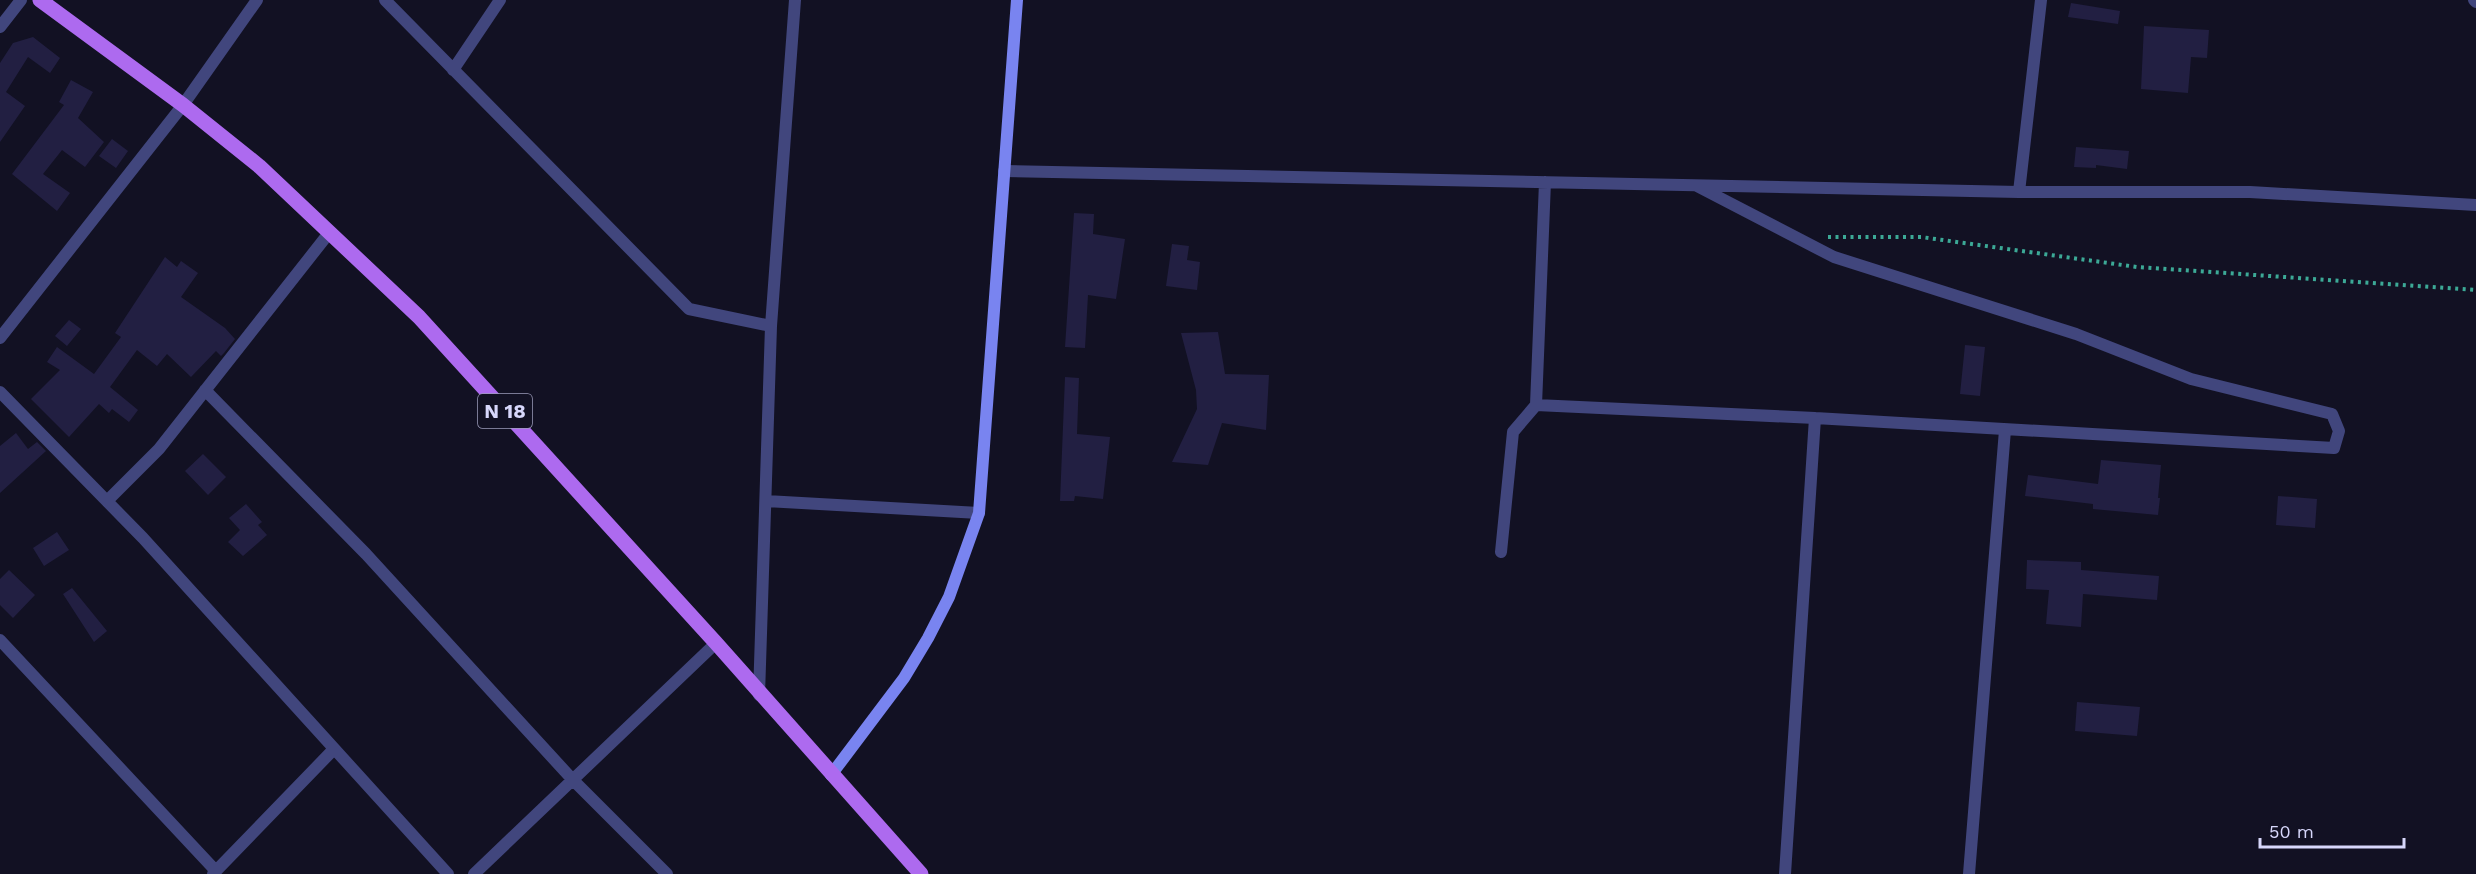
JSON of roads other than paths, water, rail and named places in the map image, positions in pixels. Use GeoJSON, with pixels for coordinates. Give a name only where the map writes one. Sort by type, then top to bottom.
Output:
{"type":"FeatureCollection","features":[{"type":"Feature","properties":{"kind":"main road","name":"N 18"},"geometry":{"type":"LineString","coordinates":[[40,0],[183,105],[259,166],[420,317],[716,643],[759,695],[921,874]]}},
{"type":"Feature","properties":{"kind":"street"},"geometry":{"type":"LineString","coordinates":[[0,27],[21,0]]}},
{"type":"Feature","properties":{"kind":"street"},"geometry":{"type":"LineString","coordinates":[[0,338],[183,105],[257,0]]}},
{"type":"Feature","properties":{"kind":"street"},"geometry":{"type":"LineString","coordinates":[[385,0],[688,309],[771,326]]}},
{"type":"Feature","properties":{"kind":"street"},"geometry":{"type":"LineString","coordinates":[[453,70],[500,0]]}},
{"type":"Feature","properties":{"kind":"street"},"geometry":{"type":"LineString","coordinates":[[759,695],[771,326],[795,0]]}},
{"type":"Feature","properties":{"kind":"street"},"geometry":{"type":"LineString","coordinates":[[831,775],[904,678],[928,638],[949,597],[979,513],[1017,0]]}},
{"type":"Feature","properties":{"kind":"street"},"geometry":{"type":"LineString","coordinates":[[2019,192],[2041,0]]}},
{"type":"Feature","properties":{"kind":"street"},"geometry":{"type":"LineString","coordinates":[[1004,171],[2019,192],[2250,192],[2476,205]]}},
{"type":"Feature","properties":{"kind":"street"},"geometry":{"type":"LineString","coordinates":[[1501,552],[1513,432],[1536,405],[1545,182]]}},
{"type":"Feature","properties":{"kind":"street"},"geometry":{"type":"LineString","coordinates":[[1536,405],[1815,418],[2334,448],[2339,431],[2332,414],[2191,379],[2076,334],[1834,258],[1697,186]]}},
{"type":"Feature","properties":{"kind":"street"},"geometry":{"type":"LineString","coordinates":[[107,501],[159,449],[329,232]]}},
{"type":"Feature","properties":{"kind":"street"},"geometry":{"type":"LineString","coordinates":[[205,390],[366,554],[572,779],[667,874]]}},
{"type":"Feature","properties":{"kind":"street"},"geometry":{"type":"LineString","coordinates":[[0,392],[107,501],[448,874]]}},
{"type":"Feature","properties":{"kind":"street"},"geometry":{"type":"LineString","coordinates":[[1785,874],[1815,418]]}},
{"type":"Feature","properties":{"kind":"street"},"geometry":{"type":"LineString","coordinates":[[1970,874],[2005,430]]}},
{"type":"Feature","properties":{"kind":"street"},"geometry":{"type":"LineString","coordinates":[[766,501],[979,513]]}},
{"type":"Feature","properties":{"kind":"street"},"geometry":{"type":"LineString","coordinates":[[0,640],[215,872],[334,749]]}},
{"type":"Feature","properties":{"kind":"street"},"geometry":{"type":"LineString","coordinates":[[474,874],[716,643]]}}]}
